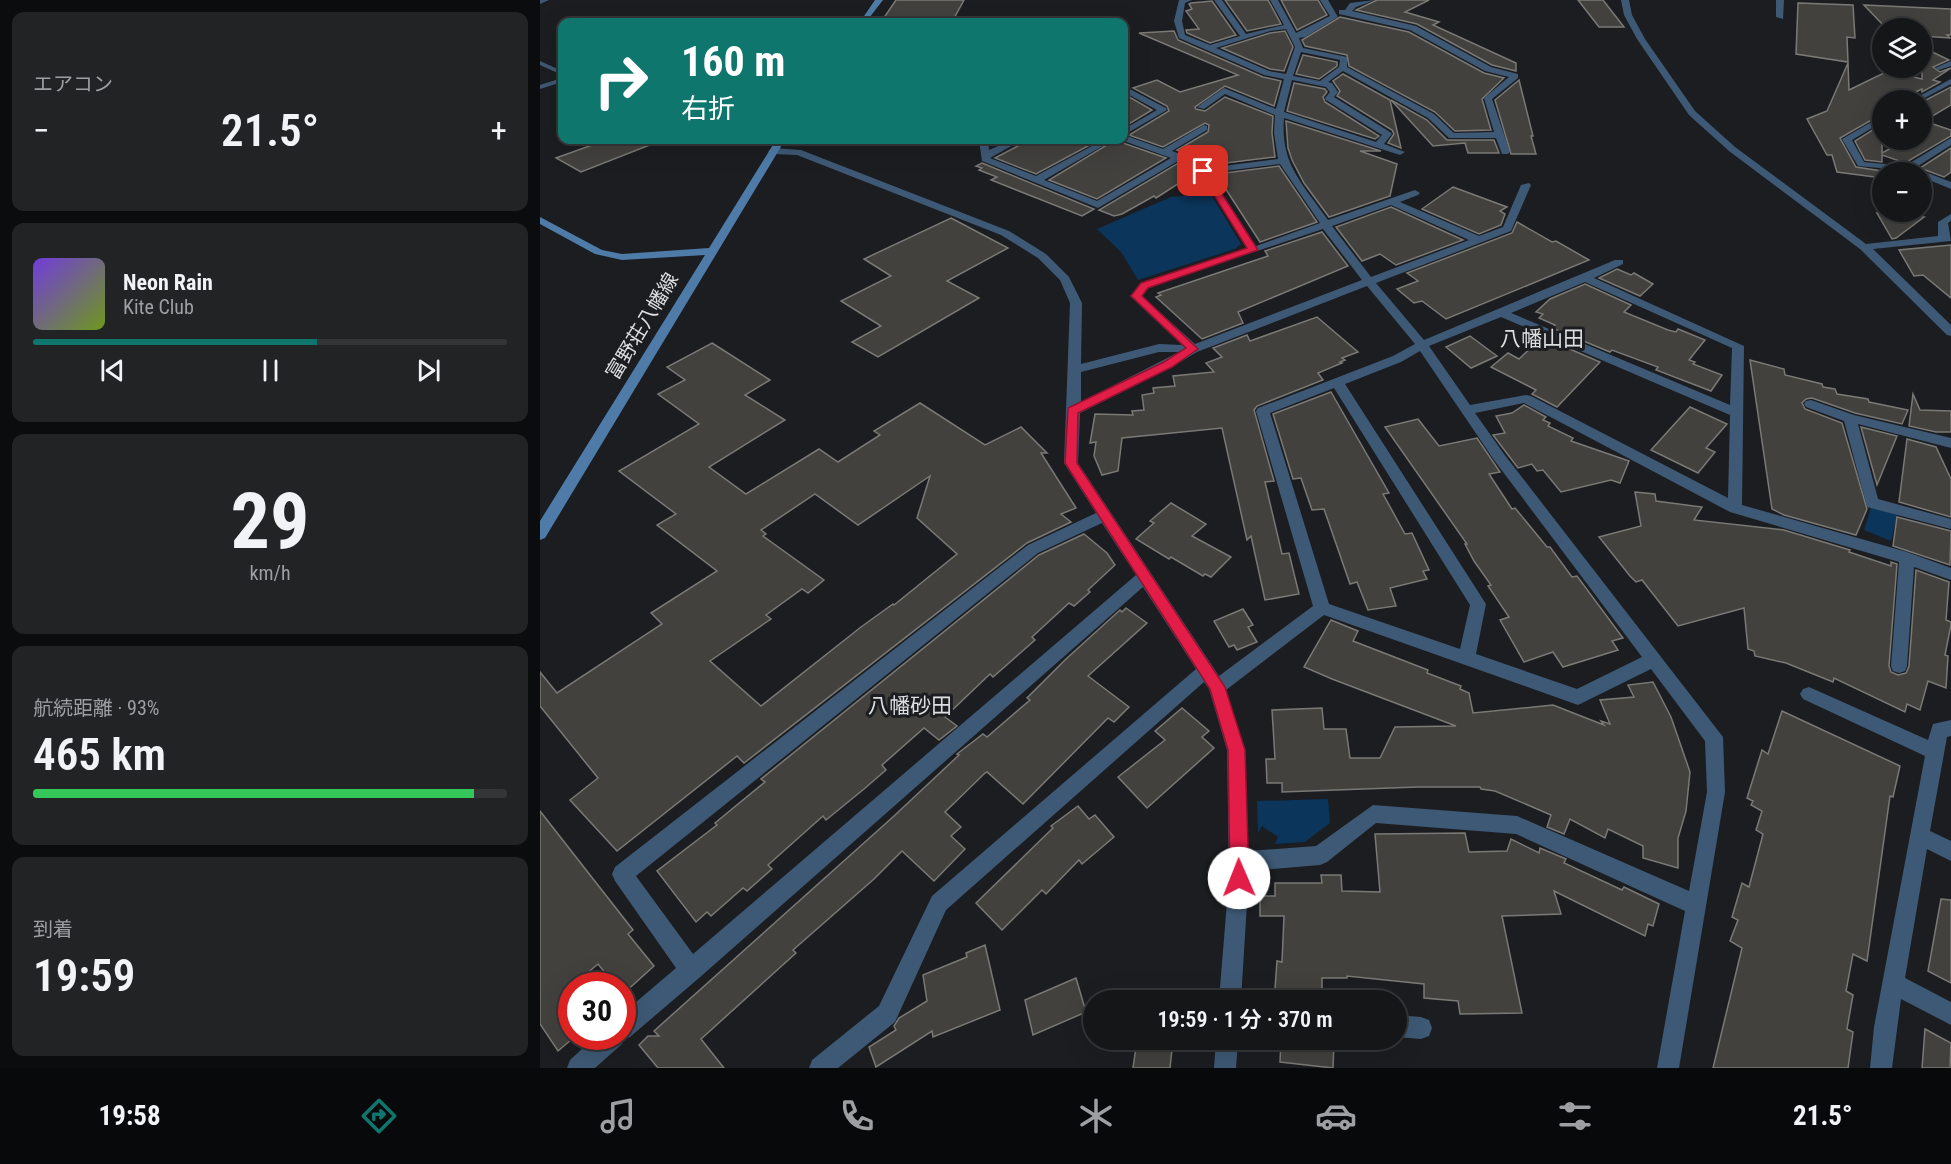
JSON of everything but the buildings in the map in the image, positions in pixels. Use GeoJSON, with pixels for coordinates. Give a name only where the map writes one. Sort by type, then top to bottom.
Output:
{"type":"FeatureCollection","features":[{"type":"Feature","properties":{"kind":"main road"},"geometry":{"type":"LineString","coordinates":[[866,18],[879,0]]}},
{"type":"Feature","properties":{"kind":"main road","name":"富野荘八幡線"},"geometry":{"type":"LineString","coordinates":[[540,534],[710,251],[777,144]]}},
{"type":"Feature","properties":{"kind":"main road"},"geometry":{"type":"LineString","coordinates":[[540,220],[598,252],[622,256],[710,251]]}},
{"type":"Feature","properties":{"kind":"street"},"geometry":{"type":"LineString","coordinates":[[1188,0],[1182,1],[1178,21],[1182,36],[1266,73],[1329,86],[1334,92],[1329,98],[1387,134],[1378,146]]}},
{"type":"Feature","properties":{"kind":"street"},"geometry":{"type":"LineString","coordinates":[[1218,0],[1245,37]]}},
{"type":"Feature","properties":{"kind":"street"},"geometry":{"type":"LineString","coordinates":[[1274,0],[1280,17],[1294,36],[1298,49],[1281,113],[1278,149],[1283,161],[1327,223],[1343,250],[1422,345],[1499,457],[1654,659],[1708,734],[1714,737],[1716,792],[1668,1068]]}},
{"type":"Feature","properties":{"kind":"street"},"geometry":{"type":"LineString","coordinates":[[1294,36],[1302,35],[1334,17],[1333,12],[1323,0]]}},
{"type":"Feature","properties":{"kind":"street"},"geometry":{"type":"LineString","coordinates":[[1347,12],[1353,5],[1371,0]]}},
{"type":"Feature","properties":{"kind":"street"},"geometry":{"type":"LineString","coordinates":[[1625,0],[1628,15],[1641,39],[1692,112],[1732,149],[1864,247],[1951,332]]}},
{"type":"Feature","properties":{"kind":"street"},"geometry":{"type":"LineString","coordinates":[[1780,0],[1780,17]]}},
{"type":"Feature","properties":{"kind":"street"},"geometry":{"type":"LineString","coordinates":[[1333,12],[1347,12],[1413,28],[1488,69],[1515,76],[1488,98],[1505,152]]}},
{"type":"Feature","properties":{"kind":"street"},"geometry":{"type":"LineString","coordinates":[[1209,48],[1269,29],[1287,27]]}},
{"type":"Feature","properties":{"kind":"street"},"geometry":{"type":"LineString","coordinates":[[1298,49],[1344,59],[1343,68],[1321,84]]}},
{"type":"Feature","properties":{"kind":"street"},"geometry":{"type":"LineString","coordinates":[[1939,68],[1951,63]]}},
{"type":"Feature","properties":{"kind":"street"},"geometry":{"type":"LineString","coordinates":[[1343,68],[1431,116],[1452,136],[1500,135]]}},
{"type":"Feature","properties":{"kind":"street"},"geometry":{"type":"LineString","coordinates":[[1932,91],[1951,81]]}},
{"type":"Feature","properties":{"kind":"street"},"geometry":{"type":"LineString","coordinates":[[1201,107],[1224,91],[1281,113],[1400,152]]}},
{"type":"Feature","properties":{"kind":"street"},"geometry":{"type":"LineString","coordinates":[[1128,92],[1163,110],[1128,130]]}},
{"type":"Feature","properties":{"kind":"street"},"geometry":{"type":"LineString","coordinates":[[1872,125],[1847,139],[1861,164],[1872,166]]}},
{"type":"Feature","properties":{"kind":"street"},"geometry":{"type":"LineString","coordinates":[[1164,152],[1204,128]]}},
{"type":"Feature","properties":{"kind":"street"},"geometry":{"type":"LineString","coordinates":[[1128,139],[1202,165],[1203,171],[1253,250]]}},
{"type":"Feature","properties":{"kind":"street"},"geometry":{"type":"LineString","coordinates":[[1924,162],[1951,141]]}},
{"type":"Feature","properties":{"kind":"street"},"geometry":{"type":"LineString","coordinates":[[984,144],[985,159],[1098,205],[1179,157]]}},
{"type":"Feature","properties":{"kind":"street"},"geometry":{"type":"LineString","coordinates":[[985,156],[1010,144]]}},
{"type":"Feature","properties":{"kind":"street"},"geometry":{"type":"LineString","coordinates":[[1036,180],[1102,144]]}},
{"type":"Feature","properties":{"kind":"street"},"geometry":{"type":"LineString","coordinates":[[773,151],[798,152],[1005,233],[1042,256],[1065,279],[1076,303],[1071,463],[1217,687],[1236,750],[1239,862],[1231,990]]}},
{"type":"Feature","properties":{"kind":"street"},"geometry":{"type":"LineString","coordinates":[[1203,171],[1283,161]]}},
{"type":"Feature","properties":{"kind":"street"},"geometry":{"type":"LineString","coordinates":[[1932,178],[1951,186]]}},
{"type":"Feature","properties":{"kind":"street"},"geometry":{"type":"LineString","coordinates":[[1072,411],[1168,364],[1192,349],[1507,229],[1526,185]]}},
{"type":"Feature","properties":{"kind":"street"},"geometry":{"type":"LineString","coordinates":[[1192,349],[1136,296],[1145,285],[1253,250],[1414,193]]}},
{"type":"Feature","properties":{"kind":"street"},"geometry":{"type":"LineString","coordinates":[[1390,201],[1479,240]]}},
{"type":"Feature","properties":{"kind":"street"},"geometry":{"type":"LineString","coordinates":[[1864,247],[1947,238],[1943,222],[1951,217]]}},
{"type":"Feature","properties":{"kind":"street"},"geometry":{"type":"LineString","coordinates":[[1322,608],[1263,411],[1397,358],[1422,345],[1619,262]]}},
{"type":"Feature","properties":{"kind":"street"},"geometry":{"type":"LineString","coordinates":[[1585,278],[1738,346],[1735,508]]}},
{"type":"Feature","properties":{"kind":"street"},"geometry":{"type":"LineString","coordinates":[[1502,313],[1736,412]]}},
{"type":"Feature","properties":{"kind":"street"},"geometry":{"type":"LineString","coordinates":[[1075,370],[1159,348],[1192,349]]}},
{"type":"Feature","properties":{"kind":"street"},"geometry":{"type":"LineString","coordinates":[[1337,382],[1478,604],[1467,658]]}},
{"type":"Feature","properties":{"kind":"street"},"geometry":{"type":"LineString","coordinates":[[1467,410],[1526,399],[1735,508],[1908,558],[1951,574]]}},
{"type":"Feature","properties":{"kind":"street"},"geometry":{"type":"LineString","coordinates":[[1810,404],[1850,418],[1951,443]]}},
{"type":"Feature","properties":{"kind":"street"},"geometry":{"type":"LineString","coordinates":[[1850,418],[1872,503],[1951,524]]}},
{"type":"Feature","properties":{"kind":"street"},"geometry":{"type":"LineString","coordinates":[[691,970],[622,874],[1033,549],[1105,515]]}},
{"type":"Feature","properties":{"kind":"street"},"geometry":{"type":"LineString","coordinates":[[1899,666],[1908,558]]}},
{"type":"Feature","properties":{"kind":"street"},"geometry":{"type":"LineString","coordinates":[[636,1017],[1145,576]]}},
{"type":"Feature","properties":{"kind":"street"},"geometry":{"type":"LineString","coordinates":[[1322,608],[1578,697],[1654,659]]}},
{"type":"Feature","properties":{"kind":"street"},"geometry":{"type":"LineString","coordinates":[[1217,687],[1322,608]]}},
{"type":"Feature","properties":{"kind":"street"},"geometry":{"type":"LineString","coordinates":[[820,1068],[887,1014],[939,903],[1206,670]]}},
{"type":"Feature","properties":{"kind":"street"},"geometry":{"type":"LineString","coordinates":[[1809,694],[1935,752]]}},
{"type":"Feature","properties":{"kind":"street"},"geometry":{"type":"LineString","coordinates":[[1881,1068],[1893,983],[1939,730],[1951,728]]}},
{"type":"Feature","properties":{"kind":"street"},"geometry":{"type":"LineString","coordinates":[[1239,862],[1320,855],[1373,813],[1517,825],[1696,905]]}},
{"type":"Feature","properties":{"kind":"street"},"geometry":{"type":"LineString","coordinates":[[1921,836],[1951,851]]}},
{"type":"Feature","properties":{"kind":"street"},"geometry":{"type":"LineString","coordinates":[[1893,983],[1951,1014]]}},
{"type":"Feature","properties":{"kind":"street"},"geometry":{"type":"LineString","coordinates":[[1407,1027],[1421,1028]]}},
{"type":"Feature","properties":{"kind":"street"},"geometry":{"type":"LineString","coordinates":[[578,1068],[598,1050]]}},
{"type":"Feature","properties":{"kind":"street"},"geometry":{"type":"LineString","coordinates":[[1225,1068],[1226,1050]]}},
{"type":"Feature","properties":{"kind":"lane"},"geometry":{"type":"LineString","coordinates":[[540,2],[546,0]]}},
{"type":"Feature","properties":{"kind":"lane"},"geometry":{"type":"LineString","coordinates":[[540,63],[558,71]]}},
{"type":"Feature","properties":{"kind":"lane"},"geometry":{"type":"LineString","coordinates":[[540,72],[553,69]]}},
{"type":"Feature","properties":{"kind":"lane"},"geometry":{"type":"LineString","coordinates":[[540,87],[558,81]]}},
{"type":"Feature","properties":{"kind":"shaded area"},"geometry":{"type":"Polygon","coordinates":[[[1210,193],[1241,244],[1235,249],[1138,280],[1121,252],[1097,229],[1171,197],[1210,193]]]}},
{"type":"Feature","properties":{"kind":"shaded area"},"geometry":{"type":"Polygon","coordinates":[[[1871,507],[1897,515],[1891,541],[1864,530],[1871,507]]]}},
{"type":"Feature","properties":{"kind":"shaded area"},"geometry":{"type":"Polygon","coordinates":[[[1328,799],[1330,823],[1305,842],[1275,844],[1278,837],[1262,826],[1258,833],[1257,801],[1328,799]]]}},
{"type":"Feature","properties":{"kind":"district","name":"八幡山田"},"geometry":{"type":"Point","coordinates":[1542,339]}},
{"type":"Feature","properties":{"kind":"district","name":"八幡砂田"},"geometry":{"type":"Point","coordinates":[910,706]}},
{"type":"Feature","properties":{"kind":"route"},"geometry":{"type":"LineString","coordinates":[[1203,171],[1253,250],[1145,285],[1136,296],[1192,349],[1168,364],[1072,411],[1071,463],[1217,687],[1236,750],[1239,878]]}}]}
